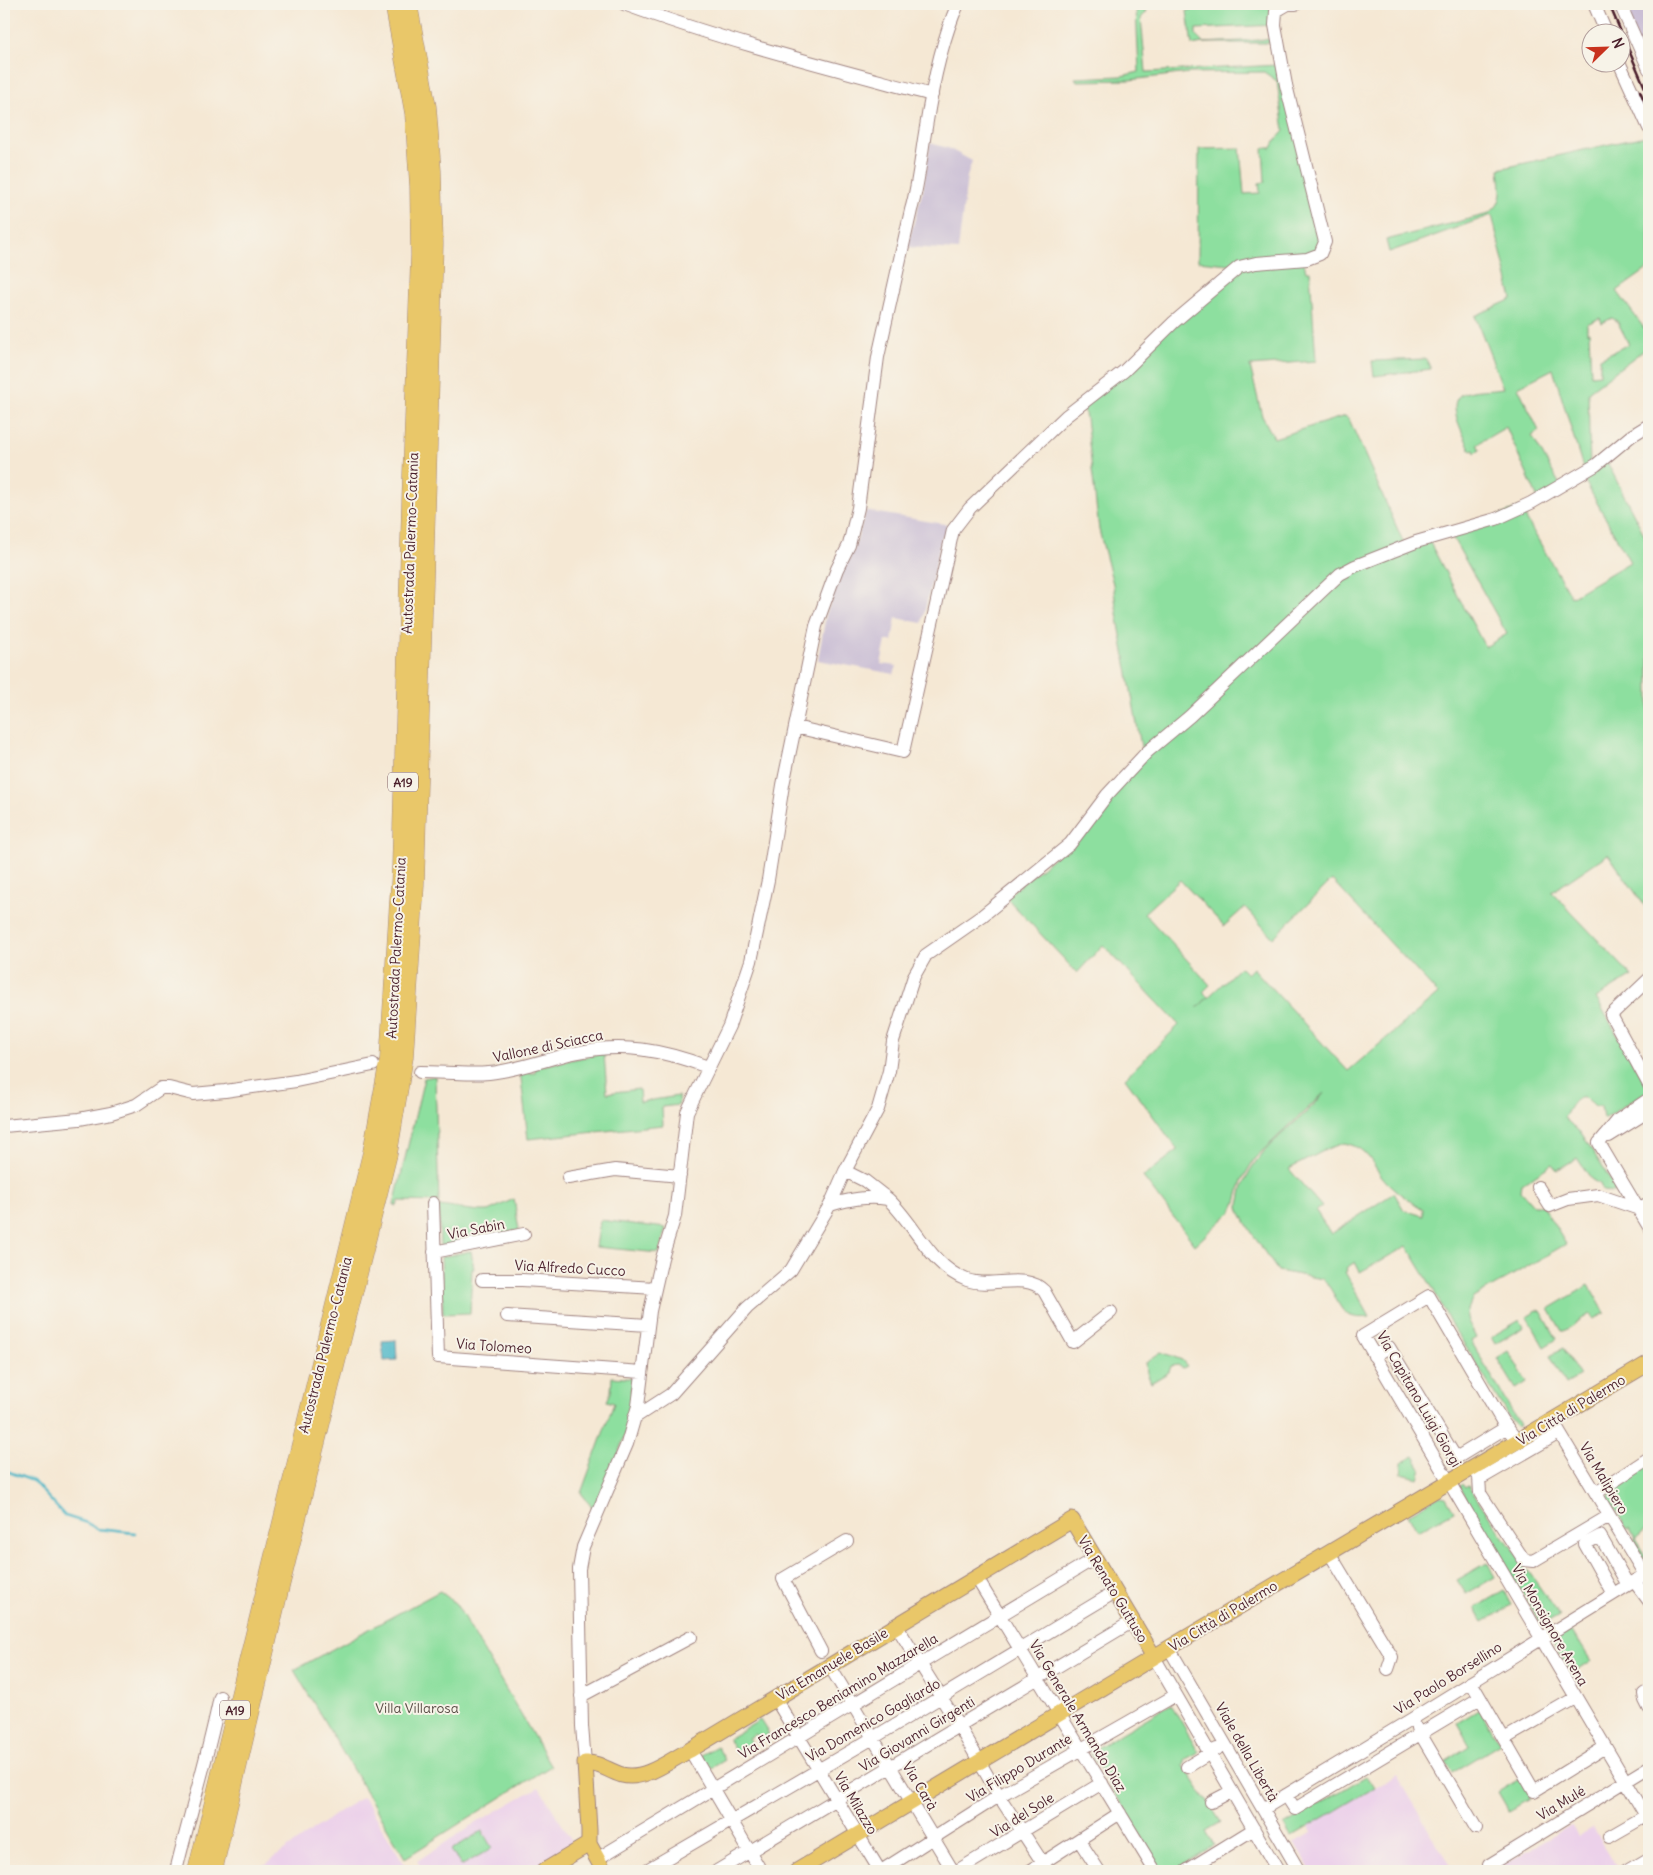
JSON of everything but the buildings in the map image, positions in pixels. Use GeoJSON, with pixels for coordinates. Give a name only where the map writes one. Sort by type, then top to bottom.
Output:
{"type":"FeatureCollection","features":[{"type":"Feature","properties":{"kind":"highway","name":"Autostrada Palermo-Catania"},"geometry":{"type":"LineString","coordinates":[[197,1871],[372,1152],[389,1059],[401,857],[420,255],[419,186],[414,114],[394,4]]}},
{"type":"Feature","properties":{"kind":"highway","name":"Autostrada Palermo-Catania"},"geometry":{"type":"LineString","coordinates":[[213,1871],[279,1591],[388,1154],[404,1057],[415,875],[434,244],[432,171],[427,108],[408,4]]}},
{"type":"Feature","properties":{"kind":"main road","name":"Via Città di Palermo"},"geometry":{"type":"LineString","coordinates":[[797,1871],[1169,1648],[1450,1483],[1476,1473],[1518,1442],[1556,1427],[1649,1363]]}},
{"type":"Feature","properties":{"kind":"main road","name":"Via Renato Guttuso"},"geometry":{"type":"LineString","coordinates":[[1072,1520],[1154,1657]]}},
{"type":"Feature","properties":{"kind":"main road","name":"Via Emanuele Basile"},"geometry":{"type":"LineString","coordinates":[[585,1763],[600,1764],[620,1774],[637,1776],[648,1772],[690,1750],[1072,1520]]}},
{"type":"Feature","properties":{"kind":"main road"},"geometry":{"type":"LineString","coordinates":[[585,1763],[589,1844],[600,1865]]}},
{"type":"Feature","properties":{"kind":"main road"},"geometry":{"type":"LineString","coordinates":[[544,1871],[589,1844]]}},
{"type":"Feature","properties":{"kind":"street"},"geometry":{"type":"LineString","coordinates":[[624,4],[672,22],[753,47],[932,95]]}},
{"type":"Feature","properties":{"kind":"street"},"geometry":{"type":"LineString","coordinates":[[585,1763],[581,1696],[579,1569],[584,1547],[627,1444],[638,1406],[648,1325],[655,1288],[662,1256],[675,1216],[682,1140],[687,1112],[729,1026],[751,960],[816,626],[837,568],[849,545],[858,508],[878,357],[911,210],[918,189],[932,95],[951,20],[958,4]]}},
{"type":"Feature","properties":{"kind":"street"},"geometry":{"type":"LineString","coordinates":[[795,727],[903,752],[953,530],[970,508],[1066,416],[1124,371],[1174,322],[1239,268],[1256,263],[1306,259],[1320,254],[1325,242],[1286,85],[1275,25],[1276,11],[1288,4],[1296,4]]}},
{"type":"Feature","properties":{"kind":"street"},"geometry":{"type":"LineString","coordinates":[[1594,4],[1602,22]]}},
{"type":"Feature","properties":{"kind":"street"},"geometry":{"type":"LineString","coordinates":[[1620,4],[1649,69]]}},
{"type":"Feature","properties":{"kind":"street"},"geometry":{"type":"LineString","coordinates":[[1624,72],[1649,128]]}},
{"type":"Feature","properties":{"kind":"street"},"geometry":{"type":"LineString","coordinates":[[634,1418],[672,1394],[747,1308],[791,1270],[830,1205],[845,1171],[878,1109],[889,1071],[892,1041],[914,976],[926,955],[982,916],[1070,844],[1107,795],[1147,752],[1196,710],[1340,574],[1355,566],[1416,542],[1496,519],[1530,503],[1596,465],[1631,436],[1649,425]]}},
{"type":"Feature","properties":{"kind":"street"},"geometry":{"type":"LineString","coordinates":[[1649,979],[1611,1015],[1649,1086]]}},
{"type":"Feature","properties":{"kind":"street","name":"Vallone di Sciacca"},"geometry":{"type":"LineString","coordinates":[[420,1072],[488,1073],[576,1052],[616,1047],[658,1051],[683,1057],[708,1067]]}},
{"type":"Feature","properties":{"kind":"street"},"geometry":{"type":"LineString","coordinates":[[4,1126],[79,1119],[111,1113],[136,1105],[161,1088],[170,1088],[193,1094],[224,1091],[296,1081],[373,1065]]}},
{"type":"Feature","properties":{"kind":"street"},"geometry":{"type":"LineString","coordinates":[[1599,1142],[1618,1120],[1649,1099]]}},
{"type":"Feature","properties":{"kind":"street"},"geometry":{"type":"LineString","coordinates":[[1599,1142],[1649,1111]]}},
{"type":"Feature","properties":{"kind":"street"},"geometry":{"type":"LineString","coordinates":[[1599,1142],[1644,1206],[1649,1227]]}},
{"type":"Feature","properties":{"kind":"street"},"geometry":{"type":"LineString","coordinates":[[568,1178],[614,1170],[680,1176]]}},
{"type":"Feature","properties":{"kind":"street"},"geometry":{"type":"LineString","coordinates":[[845,1171],[865,1181],[900,1210],[925,1244],[947,1269],[968,1281],[984,1283],[1029,1281],[1038,1285],[1044,1291],[1073,1342],[1111,1312]]}},
{"type":"Feature","properties":{"kind":"street"},"geometry":{"type":"LineString","coordinates":[[865,1181],[870,1189],[869,1195],[865,1198]]}},
{"type":"Feature","properties":{"kind":"street"},"geometry":{"type":"LineString","coordinates":[[1538,1187],[1550,1206],[1568,1199],[1598,1195],[1644,1206]]}},
{"type":"Feature","properties":{"kind":"street"},"geometry":{"type":"LineString","coordinates":[[830,1205],[871,1197],[888,1199]]}},
{"type":"Feature","properties":{"kind":"street","name":"Via Tolomeo"},"geometry":{"type":"LineString","coordinates":[[433,1203],[438,1357],[642,1372]]}},
{"type":"Feature","properties":{"kind":"street","name":"Via Sabin"},"geometry":{"type":"LineString","coordinates":[[434,1252],[524,1234]]}},
{"type":"Feature","properties":{"kind":"street","name":"Via Alfredo Cucco"},"geometry":{"type":"LineString","coordinates":[[482,1280],[522,1280],[655,1288]]}},
{"type":"Feature","properties":{"kind":"street","name":"Via Capitano Luigi Giorgi"},"geometry":{"type":"LineString","coordinates":[[1450,1483],[1363,1336],[1429,1296],[1507,1427],[1518,1442]]}},
{"type":"Feature","properties":{"kind":"street"},"geometry":{"type":"LineString","coordinates":[[507,1316],[648,1325]]}},
{"type":"Feature","properties":{"kind":"street"},"geometry":{"type":"LineString","coordinates":[[1374,1356],[1389,1347],[1456,1458],[1507,1427]]}},
{"type":"Feature","properties":{"kind":"street"},"geometry":{"type":"LineString","coordinates":[[1388,1380],[1403,1371]]}},
{"type":"Feature","properties":{"kind":"street"},"geometry":{"type":"LineString","coordinates":[[1556,1427],[1485,1476],[1476,1473],[1480,1493],[1524,1560],[1533,1561],[1610,1516]]}},
{"type":"Feature","properties":{"kind":"street","name":"Via Malipiero"},"geometry":{"type":"LineString","coordinates":[[1556,1427],[1610,1516],[1639,1578]]}},
{"type":"Feature","properties":{"kind":"street"},"geometry":{"type":"LineString","coordinates":[[1426,1443],[1441,1434]]}},
{"type":"Feature","properties":{"kind":"street"},"geometry":{"type":"LineString","coordinates":[[1596,1493],[1649,1458]]}},
{"type":"Feature","properties":{"kind":"street","name":"Via Monsignore Arena"},"geometry":{"type":"LineString","coordinates":[[1450,1483],[1648,1817]]}},
{"type":"Feature","properties":{"kind":"street"},"geometry":{"type":"LineString","coordinates":[[1613,1594],[1585,1544],[1600,1536],[1639,1578],[1648,1596]]}},
{"type":"Feature","properties":{"kind":"street"},"geometry":{"type":"LineString","coordinates":[[821,1651],[783,1579],[847,1541]]}},
{"type":"Feature","properties":{"kind":"street"},"geometry":{"type":"LineString","coordinates":[[1330,1554],[1392,1657],[1388,1669]]}},
{"type":"Feature","properties":{"kind":"street","name":"Via Francesco Beniamino Mazzarella"},"geometry":{"type":"LineString","coordinates":[[600,1865],[713,1789],[1095,1558]]}},
{"type":"Feature","properties":{"kind":"street","name":"Via Generale Armando Diaz"},"geometry":{"type":"LineString","coordinates":[[976,1577],[1155,1871]]}},
{"type":"Feature","properties":{"kind":"street","name":"Via Paolo Borsellino"},"geometry":{"type":"LineString","coordinates":[[1263,1809],[1639,1578]]}},
{"type":"Feature","properties":{"kind":"street","name":"Via Domenico Gagliardo"},"geometry":{"type":"LineString","coordinates":[[645,1871],[873,1738],[1115,1592]]}},
{"type":"Feature","properties":{"kind":"street","name":"Via Giovanni Girgenti"},"geometry":{"type":"LineString","coordinates":[[717,1871],[1133,1621]]}},
{"type":"Feature","properties":{"kind":"street"},"geometry":{"type":"LineString","coordinates":[[896,1625],[942,1697],[999,1796],[1045,1867]]}},
{"type":"Feature","properties":{"kind":"street"},"geometry":{"type":"LineString","coordinates":[[581,1696],[691,1637]]}},
{"type":"Feature","properties":{"kind":"street","name":"Viale della Libertà"},"geometry":{"type":"LineString","coordinates":[[1169,1648],[1299,1871]]}},
{"type":"Feature","properties":{"kind":"street"},"geometry":{"type":"LineString","coordinates":[[1154,1657],[1278,1871]]}},
{"type":"Feature","properties":{"kind":"street","name":"Via Carà"},"geometry":{"type":"LineString","coordinates":[[829,1665],[953,1871]]}},
{"type":"Feature","properties":{"kind":"street"},"geometry":{"type":"LineString","coordinates":[[1472,1682],[1534,1791],[1605,1747]]}},
{"type":"Feature","properties":{"kind":"street"},"geometry":{"type":"LineString","coordinates":[[1649,1691],[1644,1694],[1649,1708]]}},
{"type":"Feature","properties":{"kind":"street","name":"Via Filippo Durante"},"geometry":{"type":"LineString","coordinates":[[880,1871],[999,1796],[1176,1695]]}},
{"type":"Feature","properties":{"kind":"street"},"geometry":{"type":"LineString","coordinates":[[176,1871],[203,1773],[220,1697]]}},
{"type":"Feature","properties":{"kind":"street","name":"Via Milazzo"},"geometry":{"type":"LineString","coordinates":[[776,1698],[880,1871]]}},
{"type":"Feature","properties":{"kind":"street"},"geometry":{"type":"LineString","coordinates":[[1286,1794],[1295,1809],[1480,1698]]}},
{"type":"Feature","properties":{"kind":"street"},"geometry":{"type":"LineString","coordinates":[[1504,1739],[1576,1698]]}},
{"type":"Feature","properties":{"kind":"street"},"geometry":{"type":"LineString","coordinates":[[1412,1719],[1476,1828]]}},
{"type":"Feature","properties":{"kind":"street"},"geometry":{"type":"LineString","coordinates":[[1187,1767],[1225,1744]]}},
{"type":"Feature","properties":{"kind":"street"},"geometry":{"type":"LineString","coordinates":[[690,1750],[761,1871]]}},
{"type":"Feature","properties":{"kind":"street","name":"Via Mulé"},"geometry":{"type":"LineString","coordinates":[[1489,1865],[1649,1767]]}},
{"type":"Feature","properties":{"kind":"street","name":"Via del Sole"},"geometry":{"type":"LineString","coordinates":[[957,1871],[1102,1783]]}},
{"type":"Feature","properties":{"kind":"street"},"geometry":{"type":"LineString","coordinates":[[1211,1802],[1232,1791]]}},
{"type":"Feature","properties":{"kind":"street"},"geometry":{"type":"LineString","coordinates":[[1030,1871],[1045,1867],[1079,1840],[1120,1813]]}},
{"type":"Feature","properties":{"kind":"street"},"geometry":{"type":"LineString","coordinates":[[1609,1837],[1648,1817]]}},
{"type":"Feature","properties":{"kind":"street"},"geometry":{"type":"LineString","coordinates":[[1186,1871],[1254,1829]]}},
{"type":"Feature","properties":{"kind":"street"},"geometry":{"type":"LineString","coordinates":[[1079,1840],[1099,1871]]}},
{"type":"Feature","properties":{"kind":"street"},"geometry":{"type":"LineString","coordinates":[[1269,1856],[1285,1846]]}},
{"type":"Feature","properties":{"kind":"street"},"geometry":{"type":"LineString","coordinates":[[1627,1871],[1649,1858]]}},
{"type":"Feature","properties":{"kind":"shaded area"},"geometry":{"type":"Polygon","coordinates":[[[1613,4],[1649,4],[1649,91],[1630,45],[1630,22],[1620,22],[1613,4]]]}},
{"type":"Feature","properties":{"kind":"shaded area"},"geometry":{"type":"Polygon","coordinates":[[[930,143],[948,148],[972,161],[967,177],[958,250],[907,247],[923,190],[930,143]]]}},
{"type":"Feature","properties":{"kind":"shaded area"},"geometry":{"type":"Polygon","coordinates":[[[866,511],[950,525],[948,536],[942,536],[922,623],[896,618],[892,641],[886,641],[881,664],[897,666],[894,674],[818,660],[826,615],[842,571],[854,550],[866,511]]]}},
{"type":"Feature","properties":{"kind":"shaded area"},"geometry":{"type":"Polygon","coordinates":[[[1397,1775],[1453,1871],[1311,1871],[1294,1843],[1312,1833],[1309,1826],[1397,1775]]]}},
{"type":"Feature","properties":{"kind":"shaded area"},"geometry":{"type":"Polygon","coordinates":[[[539,1787],[574,1844],[529,1871],[424,1871],[417,1861],[474,1824],[539,1787]]]}},
{"type":"Feature","properties":{"kind":"shaded area"},"geometry":{"type":"Polygon","coordinates":[[[363,1797],[407,1868],[402,1871],[256,1871],[344,1808],[363,1797]]]}},
{"type":"Feature","properties":{"kind":"shaded area"},"geometry":{"type":"Polygon","coordinates":[[[1571,1825],[1578,1836],[1593,1828],[1620,1871],[1493,1871],[1571,1825]]]}},
{"type":"Feature","properties":{"kind":"green space"},"geometry":{"type":"Polygon","coordinates":[[[1137,4],[1148,4],[1146,13],[1141,18],[1146,72],[1278,65],[1274,43],[1203,43],[1278,39],[1325,242],[1303,259],[1306,271],[1310,271],[1316,361],[1250,366],[1262,416],[1274,438],[1345,416],[1349,419],[1405,546],[1428,539],[1485,647],[1507,634],[1450,533],[1520,508],[1571,597],[1630,562],[1581,474],[1584,471],[1553,369],[1518,387],[1539,431],[1532,436],[1560,485],[1538,499],[1506,427],[1477,444],[1480,450],[1475,453],[1474,450],[1471,451],[1460,427],[1455,409],[1456,401],[1460,395],[1472,391],[1503,388],[1475,316],[1512,299],[1492,215],[1389,252],[1386,240],[1485,215],[1492,211],[1501,196],[1499,169],[1646,136],[1649,144],[1649,268],[1617,291],[1649,335],[1649,346],[1588,392],[1590,468],[1605,458],[1649,544],[1649,912],[1608,854],[1552,892],[1632,976],[1596,998],[1649,1090],[1603,1119],[1601,1106],[1595,1106],[1585,1098],[1580,1098],[1573,1103],[1564,1118],[1582,1134],[1615,1187],[1614,1192],[1603,1191],[1600,1184],[1592,1180],[1577,1158],[1557,1170],[1552,1164],[1522,1184],[1521,1191],[1533,1205],[1542,1205],[1566,1244],[1473,1298],[1470,1305],[1467,1318],[1476,1338],[1471,1341],[1520,1425],[1517,1427],[1510,1419],[1453,1328],[1432,1287],[1407,1246],[1360,1272],[1355,1262],[1346,1268],[1347,1271],[1345,1272],[1370,1317],[1358,1318],[1344,1312],[1322,1279],[1278,1271],[1249,1229],[1239,1206],[1246,1178],[1276,1139],[1324,1093],[1255,1158],[1242,1180],[1232,1211],[1195,1245],[1143,1177],[1178,1150],[1125,1078],[1179,1025],[1103,945],[1077,973],[1006,897],[1070,844],[1142,752],[1113,584],[1099,530],[1086,418],[1082,403],[1239,265],[1198,261],[1199,149],[1240,148],[1244,194],[1260,193],[1259,183],[1265,182],[1263,148],[1272,148],[1284,131],[1277,81],[1264,72],[1189,73],[1129,80],[1077,81],[1075,78],[1121,76],[1139,72],[1137,4]],[[1600,318],[1587,324],[1591,375],[1600,374],[1600,358],[1629,344],[1617,321],[1612,318],[1602,323],[1600,318]],[[1180,880],[1144,913],[1210,985],[1203,992],[1208,997],[1197,1008],[1240,967],[1247,974],[1253,968],[1348,1071],[1438,994],[1332,880],[1273,938],[1245,907],[1224,926],[1180,880]],[[1344,1143],[1329,1148],[1289,1169],[1322,1207],[1316,1211],[1331,1234],[1394,1193],[1404,1210],[1423,1216],[1423,1209],[1391,1186],[1360,1150],[1344,1143]]]}},
{"type":"Feature","properties":{"kind":"green space"},"geometry":{"type":"Polygon","coordinates":[[[1201,4],[1203,4],[1204,8],[1268,7],[1268,4],[1287,4],[1275,25],[1196,29],[1196,36],[1203,43],[1192,45],[1187,11],[1201,7],[1201,4]]]}},
{"type":"Feature","properties":{"kind":"green space"},"geometry":{"type":"Polygon","coordinates":[[[1426,359],[1431,369],[1374,376],[1372,361],[1426,359]]]}},
{"type":"Feature","properties":{"kind":"green space"},"geometry":{"type":"Polygon","coordinates":[[[604,1053],[607,1093],[639,1089],[640,1102],[678,1096],[679,1105],[662,1107],[663,1125],[528,1139],[520,1070],[528,1068],[529,1073],[535,1073],[536,1067],[604,1053]]]}},
{"type":"Feature","properties":{"kind":"green space"},"geometry":{"type":"Polygon","coordinates":[[[435,1076],[439,1202],[399,1201],[397,1206],[394,1205],[424,1078],[435,1076]]]}},
{"type":"Feature","properties":{"kind":"green space"},"geometry":{"type":"Polygon","coordinates":[[[514,1199],[519,1230],[440,1246],[439,1206],[488,1211],[514,1199]]]}},
{"type":"Feature","properties":{"kind":"green space"},"geometry":{"type":"Polygon","coordinates":[[[600,1220],[666,1228],[659,1253],[596,1247],[600,1220]]]}},
{"type":"Feature","properties":{"kind":"green space"},"geometry":{"type":"Polygon","coordinates":[[[471,1251],[474,1269],[472,1269],[470,1313],[443,1314],[441,1257],[471,1251]]]}},
{"type":"Feature","properties":{"kind":"green space"},"geometry":{"type":"Polygon","coordinates":[[[1589,1285],[1605,1313],[1593,1319],[1590,1314],[1562,1331],[1549,1309],[1589,1285]]]}},
{"type":"Feature","properties":{"kind":"green space"},"geometry":{"type":"Polygon","coordinates":[[[1537,1310],[1541,1311],[1557,1339],[1544,1347],[1527,1317],[1537,1310]]]}},
{"type":"Feature","properties":{"kind":"green space"},"geometry":{"type":"Polygon","coordinates":[[[1520,1320],[1524,1327],[1495,1344],[1491,1337],[1520,1320]]]}},
{"type":"Feature","properties":{"kind":"green space"},"geometry":{"type":"Polygon","coordinates":[[[1563,1348],[1580,1376],[1566,1384],[1550,1355],[1563,1348]]]}},
{"type":"Feature","properties":{"kind":"green space"},"geometry":{"type":"Polygon","coordinates":[[[1508,1351],[1527,1382],[1516,1389],[1497,1358],[1508,1351]]]}},
{"type":"Feature","properties":{"kind":"green space"},"geometry":{"type":"Polygon","coordinates":[[[1161,1352],[1182,1360],[1187,1366],[1183,1368],[1178,1365],[1171,1366],[1169,1372],[1151,1383],[1147,1373],[1146,1362],[1161,1352]]]}},
{"type":"Feature","properties":{"kind":"green space"},"geometry":{"type":"Polygon","coordinates":[[[612,1377],[638,1379],[635,1386],[631,1387],[631,1392],[634,1393],[629,1422],[624,1437],[613,1467],[593,1508],[581,1493],[614,1403],[607,1401],[611,1392],[612,1377]]]}},
{"type":"Feature","properties":{"kind":"green space"},"geometry":{"type":"Polygon","coordinates":[[[1414,1456],[1421,1468],[1418,1478],[1402,1474],[1401,1463],[1414,1456]]]}},
{"type":"Feature","properties":{"kind":"green space"},"geometry":{"type":"Polygon","coordinates":[[[1649,1463],[1649,1527],[1635,1539],[1630,1529],[1627,1530],[1608,1496],[1649,1463]]]}},
{"type":"Feature","properties":{"kind":"green space"},"geometry":{"type":"Polygon","coordinates":[[[1462,1484],[1465,1488],[1468,1486],[1560,1616],[1542,1626],[1459,1487],[1462,1484]]]}},
{"type":"Feature","properties":{"kind":"green space"},"geometry":{"type":"Polygon","coordinates":[[[1440,1496],[1446,1497],[1454,1511],[1417,1531],[1408,1514],[1440,1496]]]}},
{"type":"Feature","properties":{"kind":"green space"},"geometry":{"type":"Polygon","coordinates":[[[1635,1539],[1649,1562],[1647,1564],[1633,1540],[1635,1539]]]}},
{"type":"Feature","properties":{"kind":"green space"},"geometry":{"type":"Polygon","coordinates":[[[1487,1563],[1495,1577],[1466,1594],[1457,1580],[1487,1563]]]}},
{"type":"Feature","properties":{"kind":"green space","name":"Villa Villarosa"},"geometry":{"type":"Polygon","coordinates":[[[440,1591],[456,1604],[551,1766],[405,1858],[294,1670],[440,1591]]]}},
{"type":"Feature","properties":{"kind":"green space"},"geometry":{"type":"Polygon","coordinates":[[[1504,1591],[1512,1605],[1483,1622],[1475,1608],[1504,1591]]]}},
{"type":"Feature","properties":{"kind":"green space"},"geometry":{"type":"Polygon","coordinates":[[[1571,1629],[1591,1661],[1571,1674],[1551,1642],[1571,1629]]]}},
{"type":"Feature","properties":{"kind":"green space"},"geometry":{"type":"Polygon","coordinates":[[[1171,1704],[1199,1752],[1186,1759],[1184,1766],[1221,1822],[1206,1831],[1214,1845],[1174,1871],[1162,1871],[1090,1752],[1171,1704]]]}},
{"type":"Feature","properties":{"kind":"green space"},"geometry":{"type":"Polygon","coordinates":[[[1480,1709],[1500,1744],[1452,1773],[1445,1762],[1470,1746],[1457,1723],[1480,1709]]]}},
{"type":"Feature","properties":{"kind":"green space"},"geometry":{"type":"Polygon","coordinates":[[[760,1720],[769,1734],[759,1740],[755,1734],[748,1738],[752,1744],[737,1754],[728,1739],[760,1720]]]}},
{"type":"Feature","properties":{"kind":"green space"},"geometry":{"type":"Polygon","coordinates":[[[717,1746],[725,1760],[710,1769],[701,1755],[717,1746]]]}},
{"type":"Feature","properties":{"kind":"green space"},"geometry":{"type":"Polygon","coordinates":[[[1366,1776],[1374,1788],[1291,1837],[1284,1825],[1366,1776]]]}},
{"type":"Feature","properties":{"kind":"green space"},"geometry":{"type":"Polygon","coordinates":[[[1521,1778],[1529,1793],[1529,1799],[1509,1811],[1498,1792],[1521,1778]]]}},
{"type":"Feature","properties":{"kind":"green space"},"geometry":{"type":"Polygon","coordinates":[[[482,1831],[492,1848],[461,1866],[451,1850],[482,1831]]]}},
{"type":"Feature","properties":{"kind":"water"},"geometry":{"type":"Polygon","coordinates":[[[396,1340],[397,1360],[384,1361],[382,1341],[396,1340]]]}},
{"type":"Feature","properties":{"kind":"waterway"},"geometry":{"type":"LineString","coordinates":[[4,1470],[33,1481],[65,1516],[87,1523],[97,1529],[135,1533]]}},
{"type":"Feature","properties":{"kind":"railway"},"geometry":{"type":"LineString","coordinates":[[1609,4],[1649,97]]}},
{"type":"Feature","properties":{"kind":"railway"},"geometry":{"type":"LineString","coordinates":[[1640,91],[1649,112]]}}]}
